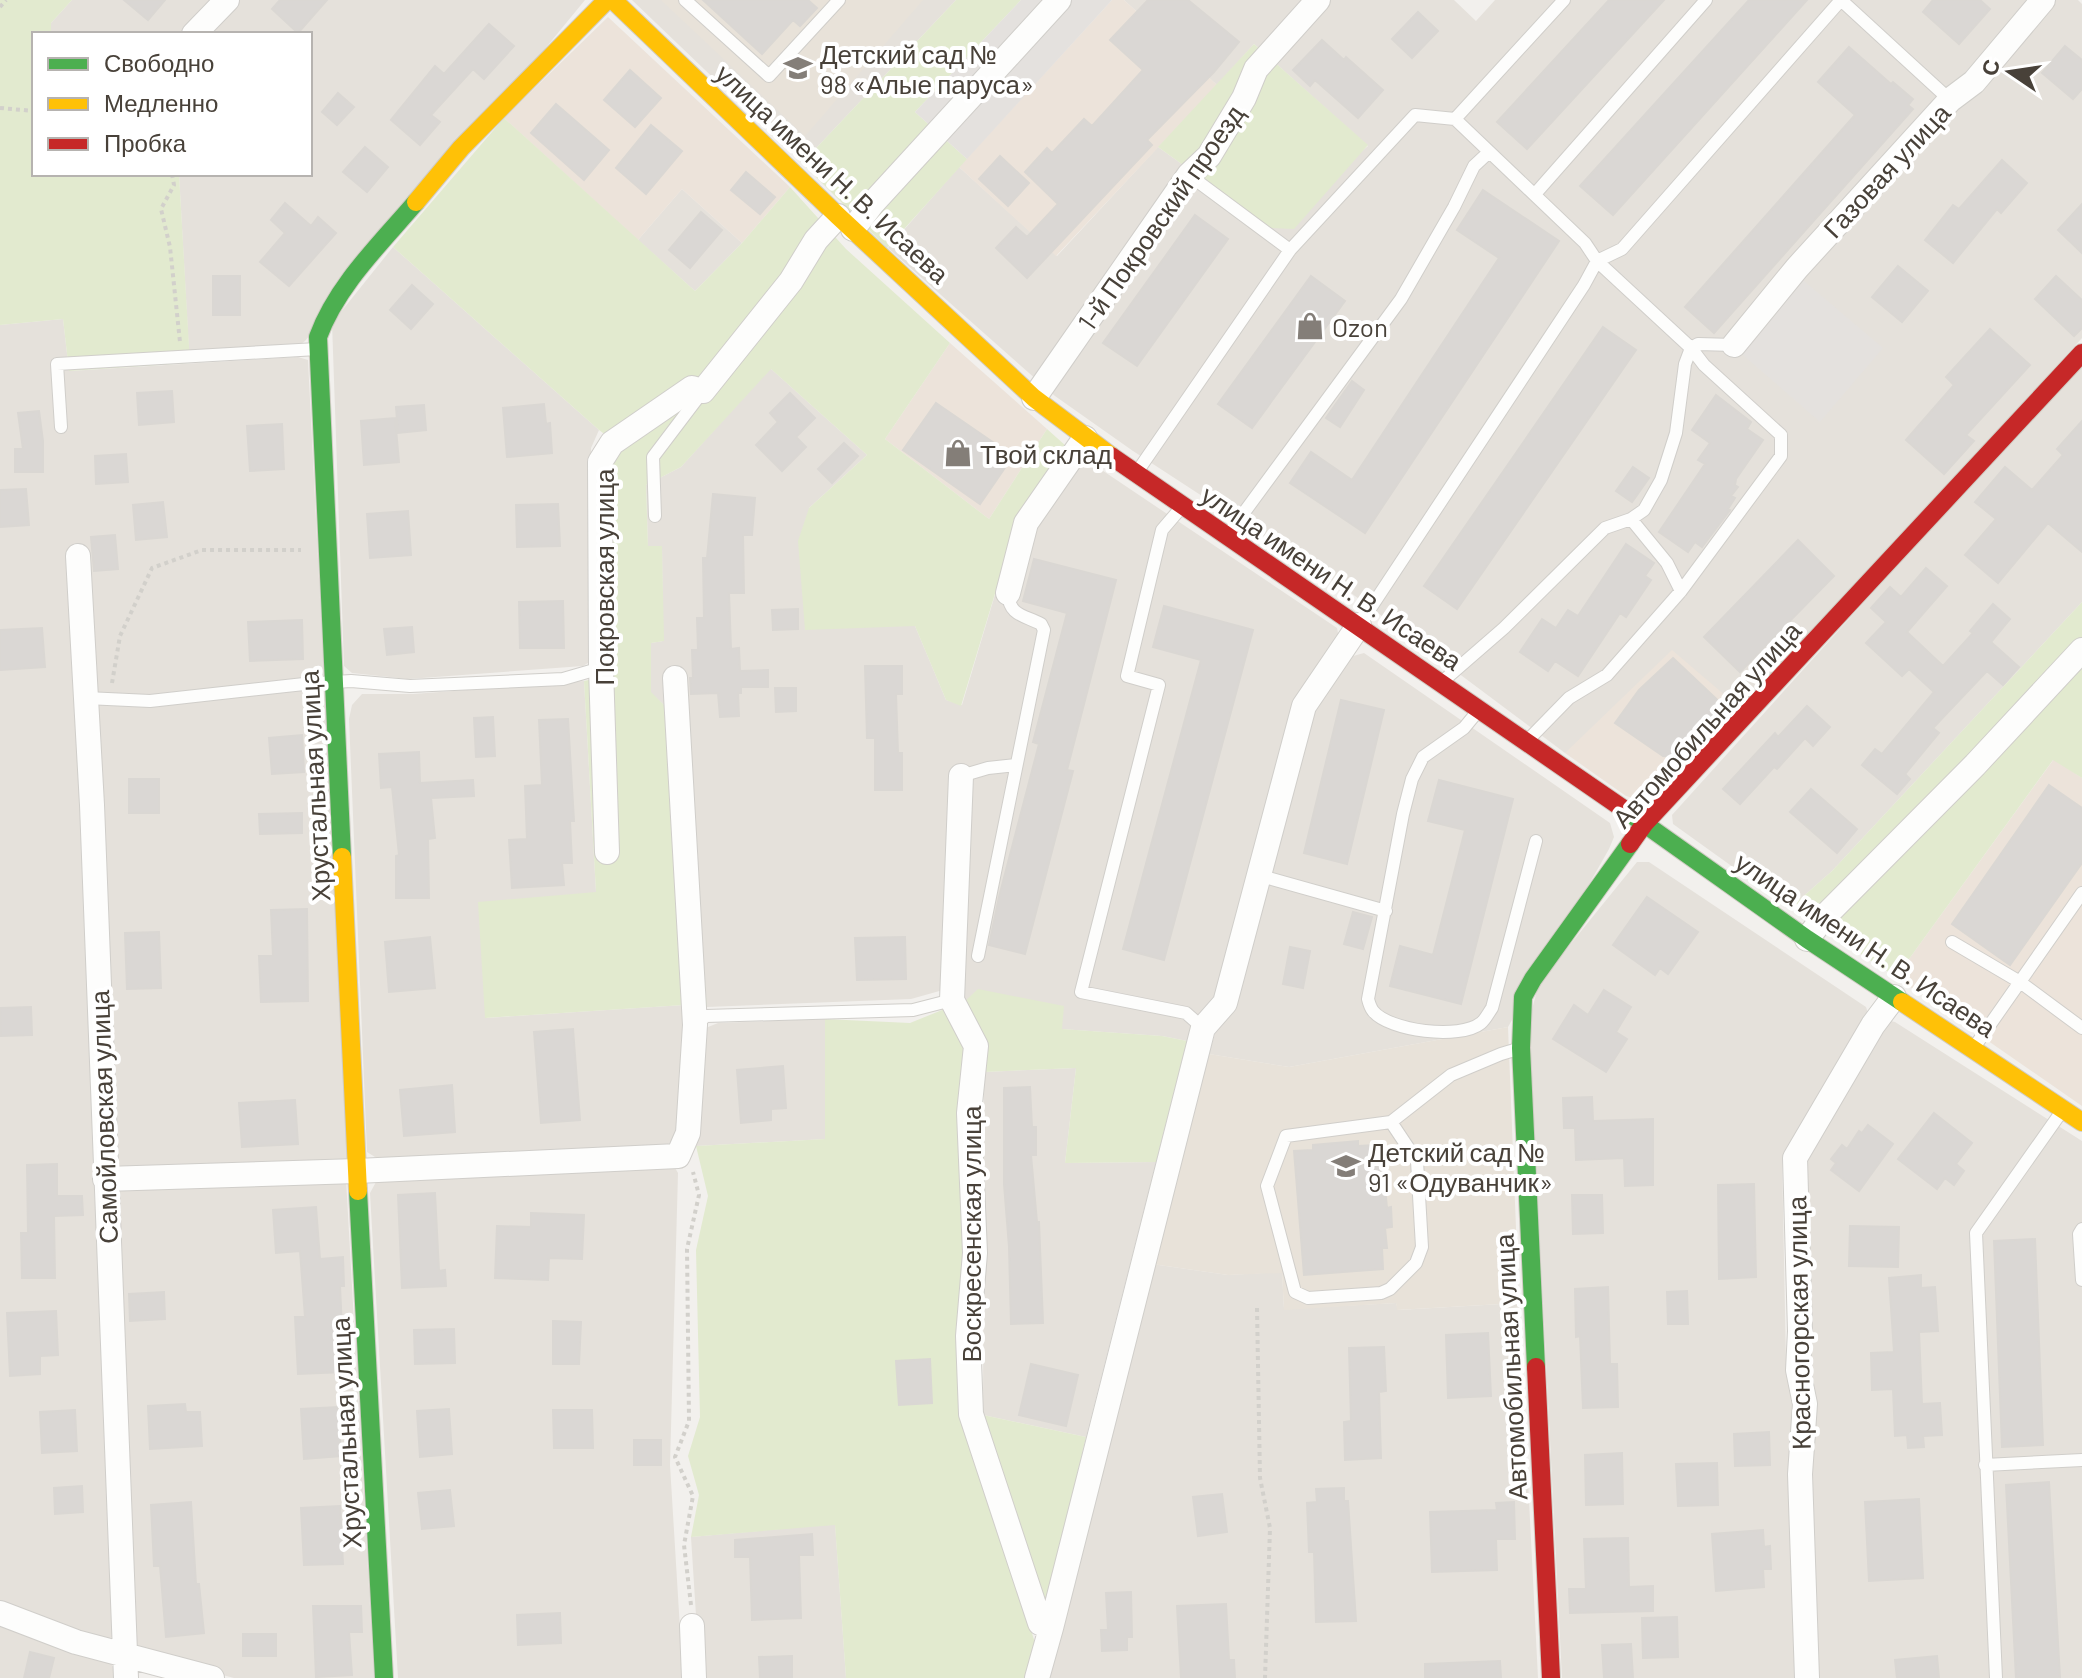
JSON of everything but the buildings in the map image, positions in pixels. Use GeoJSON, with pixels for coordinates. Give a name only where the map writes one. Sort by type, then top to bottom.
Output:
{"type":"FeatureCollection","features":[{"type":"Feature","properties":{"kind":"street"},"geometry":{"type":"LineString","coordinates":[[196,32],[227,0]]}},
{"type":"Feature","properties":{"kind":"street","name":"улица имени Н. В. Исаева"},"geometry":{"type":"LineString","coordinates":[[610,0],[1034,398],[1085,438],[1527,741],[1807,939],[2082,1122]]}},
{"type":"Feature","properties":{"kind":"street","name":"Хрустальная улица"},"geometry":{"type":"LineString","coordinates":[[384,1678],[318,337],[326,315],[353,277],[461,148],[610,0]]}},
{"type":"Feature","properties":{"kind":"street"},"geometry":{"type":"LineString","coordinates":[[703,391],[791,281],[816,240],[872,204],[1059,0]]}},
{"type":"Feature","properties":{"kind":"street","name":"1-й Покровский проезд"},"geometry":{"type":"LineString","coordinates":[[1034,398],[1189,175],[1209,156],[1244,98],[1256,69],[1318,0]]}},
{"type":"Feature","properties":{"kind":"street","name":"Газовая улица"},"geometry":{"type":"LineString","coordinates":[[1734,345],[1797,268],[1950,100],[1974,82],[2043,0]]}},
{"type":"Feature","properties":{"kind":"street","name":"Автомобильная улица"},"geometry":{"type":"LineString","coordinates":[[1551,1678],[1521,1048],[1523,997],[1645,823],[2082,353]]}},
{"type":"Feature","properties":{"kind":"street","name":"Покровская улица"},"geometry":{"type":"LineString","coordinates":[[607,852],[601,668],[600,462],[612,443],[692,388],[703,391]]}},
{"type":"Feature","properties":{"kind":"street"},"geometry":{"type":"LineString","coordinates":[[1008,593],[1026,523],[1085,438]]}},
{"type":"Feature","properties":{"kind":"street","name":"Самойловская улица"},"geometry":{"type":"LineString","coordinates":[[78,556],[98,699],[105,1179],[125,1666]]}},
{"type":"Feature","properties":{"kind":"street"},"geometry":{"type":"LineString","coordinates":[[1037,1678],[1203,1028],[1225,1003],[1304,706],[1359,625]]}},
{"type":"Feature","properties":{"kind":"street"},"geometry":{"type":"LineString","coordinates":[[1807,939],[1823,918],[1975,765],[2082,650]]}},
{"type":"Feature","properties":{"kind":"street"},"geometry":{"type":"LineString","coordinates":[[105,1179],[678,1156],[688,1133],[695,1025],[675,678]]}},
{"type":"Feature","properties":{"kind":"street","name":"Воскресенская улица"},"geometry":{"type":"LineString","coordinates":[[961,776],[952,1000],[976,1046],[969,1113],[975,1253],[968,1336],[971,1414],[1040,1623],[1051,1628]]}},
{"type":"Feature","properties":{"kind":"street","name":"Красногорская улица"},"geometry":{"type":"LineString","coordinates":[[1807,1678],[1800,1474],[1805,1404],[1798,1370],[1800,1331],[1795,1158],[1873,1025],[1894,997]]}},
{"type":"Feature","properties":{"kind":"street"},"geometry":{"type":"LineString","coordinates":[[0,1613],[76,1642],[125,1666],[212,1678]]}},
{"type":"Feature","properties":{"kind":"street"},"geometry":{"type":"LineString","coordinates":[[692,1626],[694,1678]]}},
{"type":"Feature","properties":{"kind":"lane"},"geometry":{"type":"LineString","coordinates":[[685,0],[769,76],[839,0]]}},
{"type":"Feature","properties":{"kind":"lane"},"geometry":{"type":"LineString","coordinates":[[1455,119],[1564,0]]}},
{"type":"Feature","properties":{"kind":"lane"},"geometry":{"type":"LineString","coordinates":[[1535,194],[1706,0]]}},
{"type":"Feature","properties":{"kind":"lane"},"geometry":{"type":"LineString","coordinates":[[1359,625],[1597,261],[1622,249],[1841,0],[1950,100]]}},
{"type":"Feature","properties":{"kind":"lane"},"geometry":{"type":"LineString","coordinates":[[1135,475],[1290,250],[1415,115],[1455,119],[1585,243],[1597,261],[1691,348],[1704,365],[1781,435],[1781,456],[1681,591],[1607,675],[1569,698],[1527,741]]}},
{"type":"Feature","properties":{"kind":"lane"},"geometry":{"type":"LineString","coordinates":[[1226,537],[1401,299],[1474,166],[1488,153]]}},
{"type":"Feature","properties":{"kind":"lane"},"geometry":{"type":"LineString","coordinates":[[1189,175],[1290,250]]}},
{"type":"Feature","properties":{"kind":"lane"},"geometry":{"type":"LineString","coordinates":[[1441,683],[1504,628],[1605,528],[1631,519],[1644,510],[1661,480],[1676,433],[1685,364],[1691,348],[1698,344],[1734,345]]}},
{"type":"Feature","properties":{"kind":"lane"},"geometry":{"type":"LineString","coordinates":[[61,427],[57,364],[318,349]]}},
{"type":"Feature","properties":{"kind":"lane"},"geometry":{"type":"LineString","coordinates":[[655,516],[653,457],[703,391]]}},
{"type":"Feature","properties":{"kind":"lane"},"geometry":{"type":"LineString","coordinates":[[1182,507],[1162,530],[1127,676],[1159,685],[1081,992],[1186,1013],[1203,1028]]}},
{"type":"Feature","properties":{"kind":"lane"},"geometry":{"type":"LineString","coordinates":[[1631,519],[1667,563],[1681,591]]}},
{"type":"Feature","properties":{"kind":"lane"},"geometry":{"type":"LineString","coordinates":[[978,956],[1044,630],[1041,624],[1019,617],[1013,611],[1008,603],[1008,593]]}},
{"type":"Feature","properties":{"kind":"lane"},"geometry":{"type":"LineString","coordinates":[[98,699],[150,701],[336,682],[410,686],[563,679],[601,668]]}},
{"type":"Feature","properties":{"kind":"lane"},"geometry":{"type":"LineString","coordinates":[[1480,709],[1464,728],[1423,757],[1412,779],[1368,999],[1373,1011],[1386,1020],[1432,1033],[1456,1033],[1480,1024],[1492,1008],[1536,841]]}},
{"type":"Feature","properties":{"kind":"lane"},"geometry":{"type":"LineString","coordinates":[[961,776],[988,768],[1016,765]]}},
{"type":"Feature","properties":{"kind":"lane"},"geometry":{"type":"LineString","coordinates":[[1261,876],[1386,911]]}},
{"type":"Feature","properties":{"kind":"lane"},"geometry":{"type":"LineString","coordinates":[[1973,1049],[2082,893]]}},
{"type":"Feature","properties":{"kind":"lane"},"geometry":{"type":"LineString","coordinates":[[1952,942],[2020,982],[2082,1028]]}},
{"type":"Feature","properties":{"kind":"lane"},"geometry":{"type":"LineString","coordinates":[[695,1025],[706,1016],[913,1010],[952,1000]]}},
{"type":"Feature","properties":{"kind":"lane"},"geometry":{"type":"LineString","coordinates":[[1391,1122],[1417,1161],[1422,1247],[1416,1263],[1390,1289],[1381,1293],[1308,1298],[1295,1292],[1267,1186],[1286,1136],[1391,1122],[1451,1075],[1521,1048]]}},
{"type":"Feature","properties":{"kind":"lane"},"geometry":{"type":"LineString","coordinates":[[1996,1678],[1976,1233],[2064,1109]]}},
{"type":"Feature","properties":{"kind":"lane"},"geometry":{"type":"LineString","coordinates":[[2082,1229],[2079,1234],[2082,1280]]}},
{"type":"Feature","properties":{"kind":"lane"},"geometry":{"type":"LineString","coordinates":[[1985,1465],[2082,1460]]}},
{"type":"Feature","properties":{"kind":"path"},"geometry":{"type":"LineString","coordinates":[[0,7],[6,0]]}},
{"type":"Feature","properties":{"kind":"path"},"geometry":{"type":"LineString","coordinates":[[0,108],[32,111]]}},
{"type":"Feature","properties":{"kind":"path"},"geometry":{"type":"LineString","coordinates":[[172,176],[174,185],[161,209],[170,247],[183,356]]}},
{"type":"Feature","properties":{"kind":"path"},"geometry":{"type":"LineString","coordinates":[[98,699],[120,636],[152,568],[202,550],[327,550]]}},
{"type":"Feature","properties":{"kind":"path"},"geometry":{"type":"LineString","coordinates":[[678,1156],[692,1167],[699,1195],[687,1249],[689,1421],[675,1457],[693,1496],[684,1545],[691,1589],[692,1626]]}},
{"type":"Feature","properties":{"kind":"path"},"geometry":{"type":"LineString","coordinates":[[1257,1308],[1260,1478],[1270,1528],[1265,1678]]}},
{"type":"Feature","properties":{"kind":"shaded area"},"geometry":{"type":"Polygon","coordinates":[[[72,0],[217,0],[187,32],[51,32],[51,23],[72,0]]]}},
{"type":"Feature","properties":{"kind":"shaded area"},"geometry":{"type":"Polygon","coordinates":[[[238,0],[585,0],[305,341],[301,344],[189,351],[179,176],[312,176],[312,32],[208,32],[238,0]]]}},
{"type":"Feature","properties":{"kind":"shaded area","name":"Детский сад № 98 «Алые паруса»"},"geometry":{"type":"Polygon","coordinates":[[[632,0],[956,0],[802,163],[632,0]]]}},
{"type":"Feature","properties":{"kind":"shaded area","name":"Детский сад № 98 «Алые паруса»"},"geometry":{"type":"Polygon","coordinates":[[[661,0],[923,0],[805,136],[661,0]]]}},
{"type":"Feature","properties":{"kind":"shaded area"},"geometry":{"type":"Polygon","coordinates":[[[1021,0],[1112,0],[967,159],[915,112],[1021,0]]]}},
{"type":"Feature","properties":{"kind":"shaded area"},"geometry":{"type":"Polygon","coordinates":[[[1112,0],[1124,0],[1217,85],[1056,256],[959,167],[1112,0]]]}},
{"type":"Feature","properties":{"kind":"shaded area"},"geometry":{"type":"Polygon","coordinates":[[[1124,0],[1454,0],[1476,21],[1495,0],[2078,0],[2082,4],[2082,338],[1741,709],[1565,753],[1351,593],[1133,451],[1055,396],[888,248],[959,167],[1057,256],[1158,147],[1271,228],[1368,146],[1254,44],[1217,85],[1124,0]]]}},
{"type":"Feature","properties":{"kind":"shaded area"},"geometry":{"type":"Polygon","coordinates":[[[608,17],[790,187],[742,243],[682,189],[638,240],[504,118],[608,17]]]}},
{"type":"Feature","properties":{"kind":"shaded area"},"geometry":{"type":"Polygon","coordinates":[[[682,189],[742,243],[695,291],[638,240],[682,189]]]}},
{"type":"Feature","properties":{"kind":"shaded area"},"geometry":{"type":"Polygon","coordinates":[[[393,247],[599,430],[591,448],[593,660],[583,666],[408,679],[352,673],[344,666],[332,323],[393,247]]]}},
{"type":"Feature","properties":{"kind":"shaded area"},"geometry":{"type":"Polygon","coordinates":[[[1797,275],[1883,348],[1820,422],[1735,348],[1797,275]]]}},
{"type":"Feature","properties":{"kind":"shaded area"},"geometry":{"type":"Polygon","coordinates":[[[63,319],[69,371],[298,357],[308,360],[348,1159],[94,1184],[116,1630],[113,1637],[106,1639],[79,1634],[0,1603],[0,325],[63,319]]]}},
{"type":"Feature","properties":{"kind":"shaded area"},"geometry":{"type":"Polygon","coordinates":[[[950,343],[1047,429],[989,519],[885,439],[950,343]]]}},
{"type":"Feature","properties":{"kind":"shaded area"},"geometry":{"type":"Polygon","coordinates":[[[2082,361],[2082,602],[1832,871],[1790,908],[1673,824],[1672,815],[2082,361]]]}},
{"type":"Feature","properties":{"kind":"shaded area"},"geometry":{"type":"Polygon","coordinates":[[[770,368],[867,455],[809,508],[915,626],[946,700],[962,705],[1017,521],[1066,446],[1337,628],[1339,638],[1297,703],[1218,1001],[1199,1016],[1187,1041],[1162,1036],[1061,1029],[964,1002],[943,990],[911,999],[707,1007],[685,725],[651,693],[651,643],[663,641],[662,547],[648,547],[646,485],[681,467],[770,368]]]}},
{"type":"Feature","properties":{"kind":"shaded area"},"geometry":{"type":"Polygon","coordinates":[[[1672,650],[1741,709],[1657,801],[1641,800],[1626,796],[1565,753],[1672,650]]]}},
{"type":"Feature","properties":{"kind":"shaded area"},"geometry":{"type":"Polygon","coordinates":[[[1364,653],[1610,823],[1614,837],[1508,1027],[1289,1067],[1209,1054],[1312,707],[1346,658],[1364,653]]]}},
{"type":"Feature","properties":{"kind":"shaded area"},"geometry":{"type":"Polygon","coordinates":[[[584,681],[596,892],[486,1018],[684,1005],[687,1024],[676,1137],[666,1146],[385,1160],[375,1157],[367,1152],[349,719],[352,705],[362,694],[413,694],[584,681]]]}},
{"type":"Feature","properties":{"kind":"shaded area"},"geometry":{"type":"Polygon","coordinates":[[[2054,759],[2082,778],[2082,1106],[1896,977],[2054,759]]]}},
{"type":"Feature","properties":{"kind":"shaded area"},"geometry":{"type":"Polygon","coordinates":[[[1637,862],[1649,862],[1866,1007],[1868,1013],[1782,1157],[1786,1362],[1796,1408],[1799,1678],[1562,1678],[1529,1021],[1539,983],[1637,862]]]}},
{"type":"Feature","properties":{"kind":"shaded area"},"geometry":{"type":"Polygon","coordinates":[[[825,1019],[826,1139],[696,1146],[698,1039],[708,1027],[718,1023],[825,1019]]]}},
{"type":"Feature","properties":{"kind":"shaded area"},"geometry":{"type":"Polygon","coordinates":[[[1886,1020],[1895,1022],[2082,1141],[2082,1678],[1817,1678],[1803,1160],[1886,1020]]]}},
{"type":"Feature","properties":{"kind":"shaded area","name":"Детский сад № 91 «Одуванчик»"},"geometry":{"type":"Polygon","coordinates":[[[1508,1027],[1519,1303],[1397,1310],[1396,1303],[1284,1310],[1282,1273],[1228,1275],[1152,1264],[1209,1054],[1289,1067],[1508,1027]]]}},
{"type":"Feature","properties":{"kind":"shaded area"},"geometry":{"type":"Polygon","coordinates":[[[1076,1068],[1065,1163],[1156,1162],[1086,1437],[983,1415],[984,1072],[1076,1068]]]}},
{"type":"Feature","properties":{"kind":"shaded area"},"geometry":{"type":"Polygon","coordinates":[[[674,1166],[678,1173],[670,1465],[683,1678],[398,1678],[370,1193],[376,1182],[674,1166]]]}},
{"type":"Feature","properties":{"kind":"shaded area"},"geometry":{"type":"Polygon","coordinates":[[[346,1179],[374,1678],[234,1678],[153,1657],[129,1637],[118,1192],[125,1187],[346,1179]]]}},
{"type":"Feature","properties":{"kind":"shaded area"},"geometry":{"type":"Polygon","coordinates":[[[1152,1264],[1228,1275],[1282,1272],[1284,1309],[1396,1303],[1398,1310],[1519,1303],[1538,1678],[1049,1678],[1152,1264]]]}},
{"type":"Feature","properties":{"kind":"shaded area"},"geometry":{"type":"Polygon","coordinates":[[[835,1524],[846,1678],[700,1678],[691,1537],[835,1524]]]}},
{"type":"Feature","properties":{"kind":"shaded area"},"geometry":{"type":"Polygon","coordinates":[[[0,1620],[109,1661],[116,1671],[116,1678],[0,1678],[0,1620]]]}},
{"type":"Feature","properties":{"kind":"green space"},"geometry":{"type":"Polygon","coordinates":[[[0,0],[72,0],[51,23],[51,32],[32,32],[32,176],[179,176],[190,363],[69,371],[63,319],[0,325],[0,0]]]}},
{"type":"Feature","properties":{"kind":"green space"},"geometry":{"type":"Polygon","coordinates":[[[956,0],[1021,0],[915,112],[967,159],[887,248],[802,163],[956,0]]]}},
{"type":"Feature","properties":{"kind":"green space"},"geometry":{"type":"Polygon","coordinates":[[[1254,44],[1368,145],[1294,229],[1271,228],[1158,147],[1254,44]]]}},
{"type":"Feature","properties":{"kind":"green space"},"geometry":{"type":"Polygon","coordinates":[[[504,118],[695,291],[790,187],[846,249],[950,343],[885,439],[989,519],[1047,429],[1066,446],[1017,521],[961,706],[946,700],[915,626],[805,630],[798,541],[809,508],[867,455],[771,369],[681,467],[646,485],[648,546],[662,546],[664,641],[651,643],[651,692],[684,725],[707,1007],[684,1005],[485,1018],[478,902],[596,892],[584,681],[610,675],[610,503],[613,462],[623,448],[393,247],[504,118]]]}},
{"type":"Feature","properties":{"kind":"green space"},"geometry":{"type":"Polygon","coordinates":[[[2082,602],[2082,778],[2053,760],[1896,977],[1790,908],[1832,871],[2082,602]]]}},
{"type":"Feature","properties":{"kind":"green space"},"geometry":{"type":"Polygon","coordinates":[[[978,989],[1064,1006],[1062,1029],[1162,1036],[1187,1041],[1156,1162],[1065,1163],[1076,1068],[984,1072],[964,1002],[978,989]]]}},
{"type":"Feature","properties":{"kind":"green space"},"geometry":{"type":"Polygon","coordinates":[[[947,1008],[964,1046],[960,1115],[963,1414],[1036,1646],[1028,1678],[846,1678],[835,1525],[691,1537],[699,1495],[688,1456],[700,1417],[696,1250],[708,1196],[696,1146],[825,1139],[825,1019],[910,1023],[947,1008]]]}},
{"type":"Feature","properties":{"kind":"green space"},"geometry":{"type":"Polygon","coordinates":[[[983,1415],[1086,1437],[1048,1597],[1042,1601],[983,1415]]]}},
{"type":"Feature","properties":{"kind":"traffic: fast"},"geometry":{"type":"LineString","coordinates":[[342,857],[318,337],[348,282],[416,202]]}},
{"type":"Feature","properties":{"kind":"traffic: fast"},"geometry":{"type":"LineString","coordinates":[[1625,810],[1902,1002]]}},
{"type":"Feature","properties":{"kind":"traffic: fast"},"geometry":{"type":"LineString","coordinates":[[1536,1367],[1521,1048],[1523,997],[1630,844]]}},
{"type":"Feature","properties":{"kind":"traffic: fast"},"geometry":{"type":"LineString","coordinates":[[358,1191],[384,1678]]}},
{"type":"Feature","properties":{"kind":"traffic: slow"},"geometry":{"type":"LineString","coordinates":[[416,202],[461,148],[607,0]]}},
{"type":"Feature","properties":{"kind":"traffic: slow"},"geometry":{"type":"LineString","coordinates":[[613,0],[1034,398],[1111,456]]}},
{"type":"Feature","properties":{"kind":"traffic: slow"},"geometry":{"type":"LineString","coordinates":[[342,857],[358,1191]]}},
{"type":"Feature","properties":{"kind":"traffic: slow"},"geometry":{"type":"LineString","coordinates":[[1902,1002],[2082,1122]]}},
{"type":"Feature","properties":{"kind":"traffic: jam"},"geometry":{"type":"LineString","coordinates":[[1630,844],[1645,823],[2082,353]]}},
{"type":"Feature","properties":{"kind":"traffic: jam"},"geometry":{"type":"LineString","coordinates":[[1111,456],[1625,810]]}},
{"type":"Feature","properties":{"kind":"traffic: jam"},"geometry":{"type":"LineString","coordinates":[[1536,1367],[1551,1678]]}},
{"type":"Feature","properties":{"kind":"place","name":"Детский сад № 98 «Алые паруса»"},"geometry":{"type":"Point","coordinates":[798,68]}},
{"type":"Feature","properties":{"kind":"place","name":"Ozon"},"geometry":{"type":"Point","coordinates":[1310,326]}},
{"type":"Feature","properties":{"kind":"place","name":"Твой склад"},"geometry":{"type":"Point","coordinates":[958,453]}},
{"type":"Feature","properties":{"kind":"place","name":"Детский сад № 91 «Одуванчик»"},"geometry":{"type":"Point","coordinates":[1346,1166]}}]}
